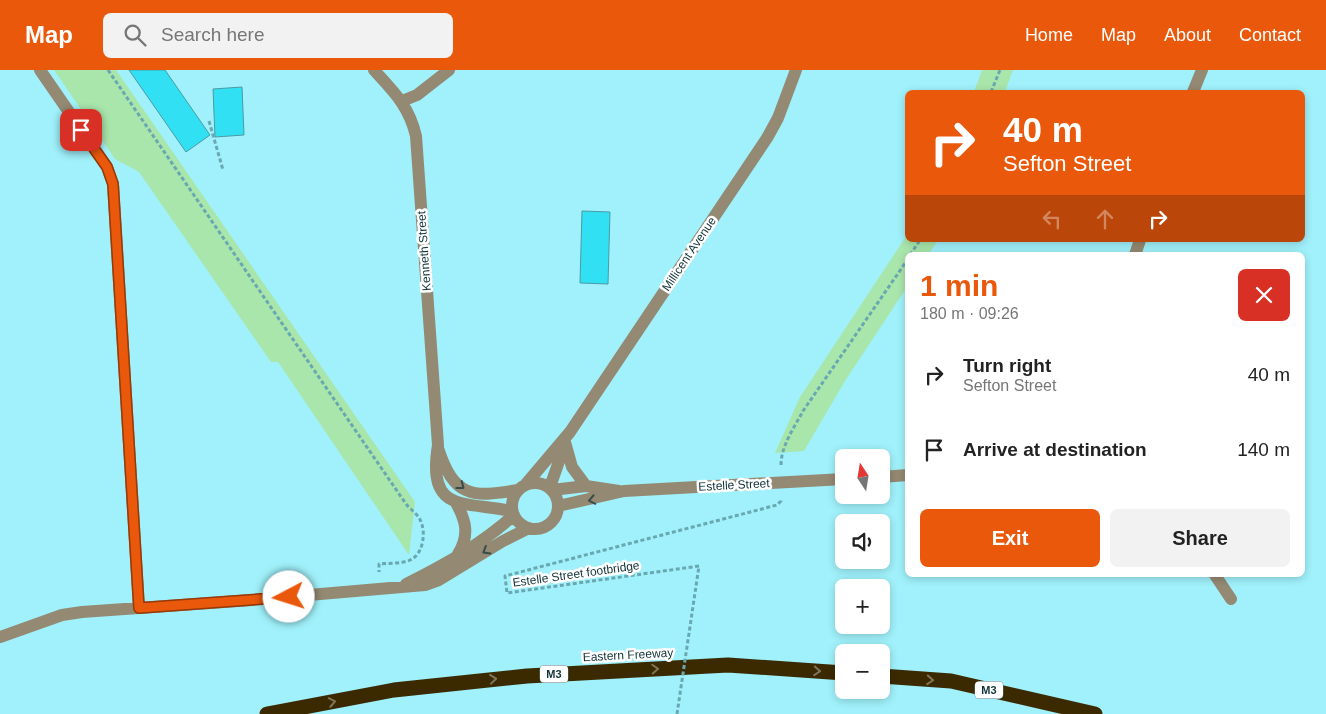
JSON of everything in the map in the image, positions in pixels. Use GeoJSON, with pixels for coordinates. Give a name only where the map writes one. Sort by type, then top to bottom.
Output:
{"type":"FeatureCollection","features":[{"type":"Feature","properties":{"kind":"highway","name":"Eastern Freeway"},"geometry":{"type":"LineString","coordinates":[[267,714],[394,690],[527,676],[728,665],[835,672]]}},
{"type":"Feature","properties":{"kind":"highway","name":"M3"},"geometry":{"type":"LineString","coordinates":[[890,677],[951,681],[1095,714]]}},
{"type":"Feature","properties":{"kind":"street"},"geometry":{"type":"LineString","coordinates":[[40,70],[107,167],[113,184],[139,608]]}},
{"type":"Feature","properties":{"kind":"street","name":"Kenneth Street"},"geometry":{"type":"LineString","coordinates":[[374,70],[402,102],[409,113],[413,125],[417,148],[438,445],[435,466],[438,487],[444,494],[455,501]]}},
{"type":"Feature","properties":{"kind":"street"},"geometry":{"type":"LineString","coordinates":[[402,102],[421,93],[449,70]]}},
{"type":"Feature","properties":{"kind":"street","name":"Millicent Avenue"},"geometry":{"type":"LineString","coordinates":[[522,487],[568,437],[767,138],[778,118],[796,70]]}},
{"type":"Feature","properties":{"kind":"street"},"geometry":{"type":"LineString","coordinates":[[1195,90],[1202,70]]}},
{"type":"Feature","properties":{"kind":"street"},"geometry":{"type":"LineString","coordinates":[[568,437],[572,467],[586,486]]}},
{"type":"Feature","properties":{"kind":"street","name":"Millicent Avenue"},"geometry":{"type":"LineString","coordinates":[[551,488],[568,437]]}},
{"type":"Feature","properties":{"kind":"street","name":"Kenneth Street"},"geometry":{"type":"LineString","coordinates":[[438,445],[449,475],[463,490],[484,494],[522,487]]}},
{"type":"Feature","properties":{"kind":"street"},"geometry":{"type":"LineString","coordinates":[[890,476],[905,475]]}},
{"type":"Feature","properties":{"kind":"street","name":"Estelle Street"},"geometry":{"type":"LineString","coordinates":[[558,506],[624,491],[835,479]]}},
{"type":"Feature","properties":{"kind":"street"},"geometry":{"type":"LineString","coordinates":[[399,588],[458,556],[491,535],[513,513],[514,496],[522,487],[538,483],[551,488],[558,499],[558,506],[557,513],[549,524],[543,528],[529,528],[522,525],[513,513],[490,506],[467,506],[455,501]]}},
{"type":"Feature","properties":{"kind":"street","name":"Estelle Street"},"geometry":{"type":"LineString","coordinates":[[551,488],[586,486],[624,491]]}},
{"type":"Feature","properties":{"kind":"street"},"geometry":{"type":"LineString","coordinates":[[455,501],[465,521],[466,530],[465,540],[458,556]]}},
{"type":"Feature","properties":{"kind":"street"},"geometry":{"type":"LineString","coordinates":[[0,637],[62,616],[82,612],[381,590],[425,585],[439,580],[503,541],[529,528]]}},
{"type":"Feature","properties":{"kind":"street"},"geometry":{"type":"LineString","coordinates":[[1216,577],[1231,599]]}},
{"type":"Feature","properties":{"kind":"path"},"geometry":{"type":"LineString","coordinates":[[108,70],[406,504],[421,521],[422,545],[417,554],[412,559],[405,561],[379,564],[381,590]]}},
{"type":"Feature","properties":{"kind":"path"},"geometry":{"type":"LineString","coordinates":[[992,90],[1000,70]]}},
{"type":"Feature","properties":{"kind":"path"},"geometry":{"type":"LineString","coordinates":[[209,122],[223,170]]}},
{"type":"Feature","properties":{"kind":"path"},"geometry":{"type":"LineString","coordinates":[[781,482],[781,455],[794,428],[808,404],[905,262]]}},
{"type":"Feature","properties":{"kind":"path","name":"Estelle Street footbridge"},"geometry":{"type":"LineString","coordinates":[[677,714],[700,566],[507,593],[505,576],[777,505],[781,501],[781,482]]}},
{"type":"Feature","properties":{"kind":"green space"},"geometry":{"type":"Polygon","coordinates":[[[54,70],[116,70],[415,502],[409,555],[278,362],[271,362],[139,172],[115,159],[54,70]]]}},
{"type":"Feature","properties":{"kind":"green space"},"geometry":{"type":"Polygon","coordinates":[[[982,70],[1013,70],[1006,90],[975,90],[982,70]]]}},
{"type":"Feature","properties":{"kind":"green space"},"geometry":{"type":"Polygon","coordinates":[[[905,238],[905,242],[937,242],[930,252],[905,252],[905,290],[845,381],[804,451],[775,453],[800,397],[905,238]]]}},
{"type":"Feature","properties":{"kind":"building"},"geometry":{"type":"Polygon","coordinates":[[[129,70],[165,70],[210,135],[186,152],[129,70]]]}},
{"type":"Feature","properties":{"kind":"building"},"geometry":{"type":"Polygon","coordinates":[[[242,87],[244,135],[215,137],[213,89],[242,87]]]}},
{"type":"Feature","properties":{"kind":"building"},"geometry":{"type":"Polygon","coordinates":[[[582,211],[610,212],[608,284],[580,283],[582,211]]]}},
{"type":"Feature","properties":{"kind":"route"},"geometry":{"type":"LineString","coordinates":[[81,130],[107,167],[113,184],[139,608],[289,597]]}}]}
